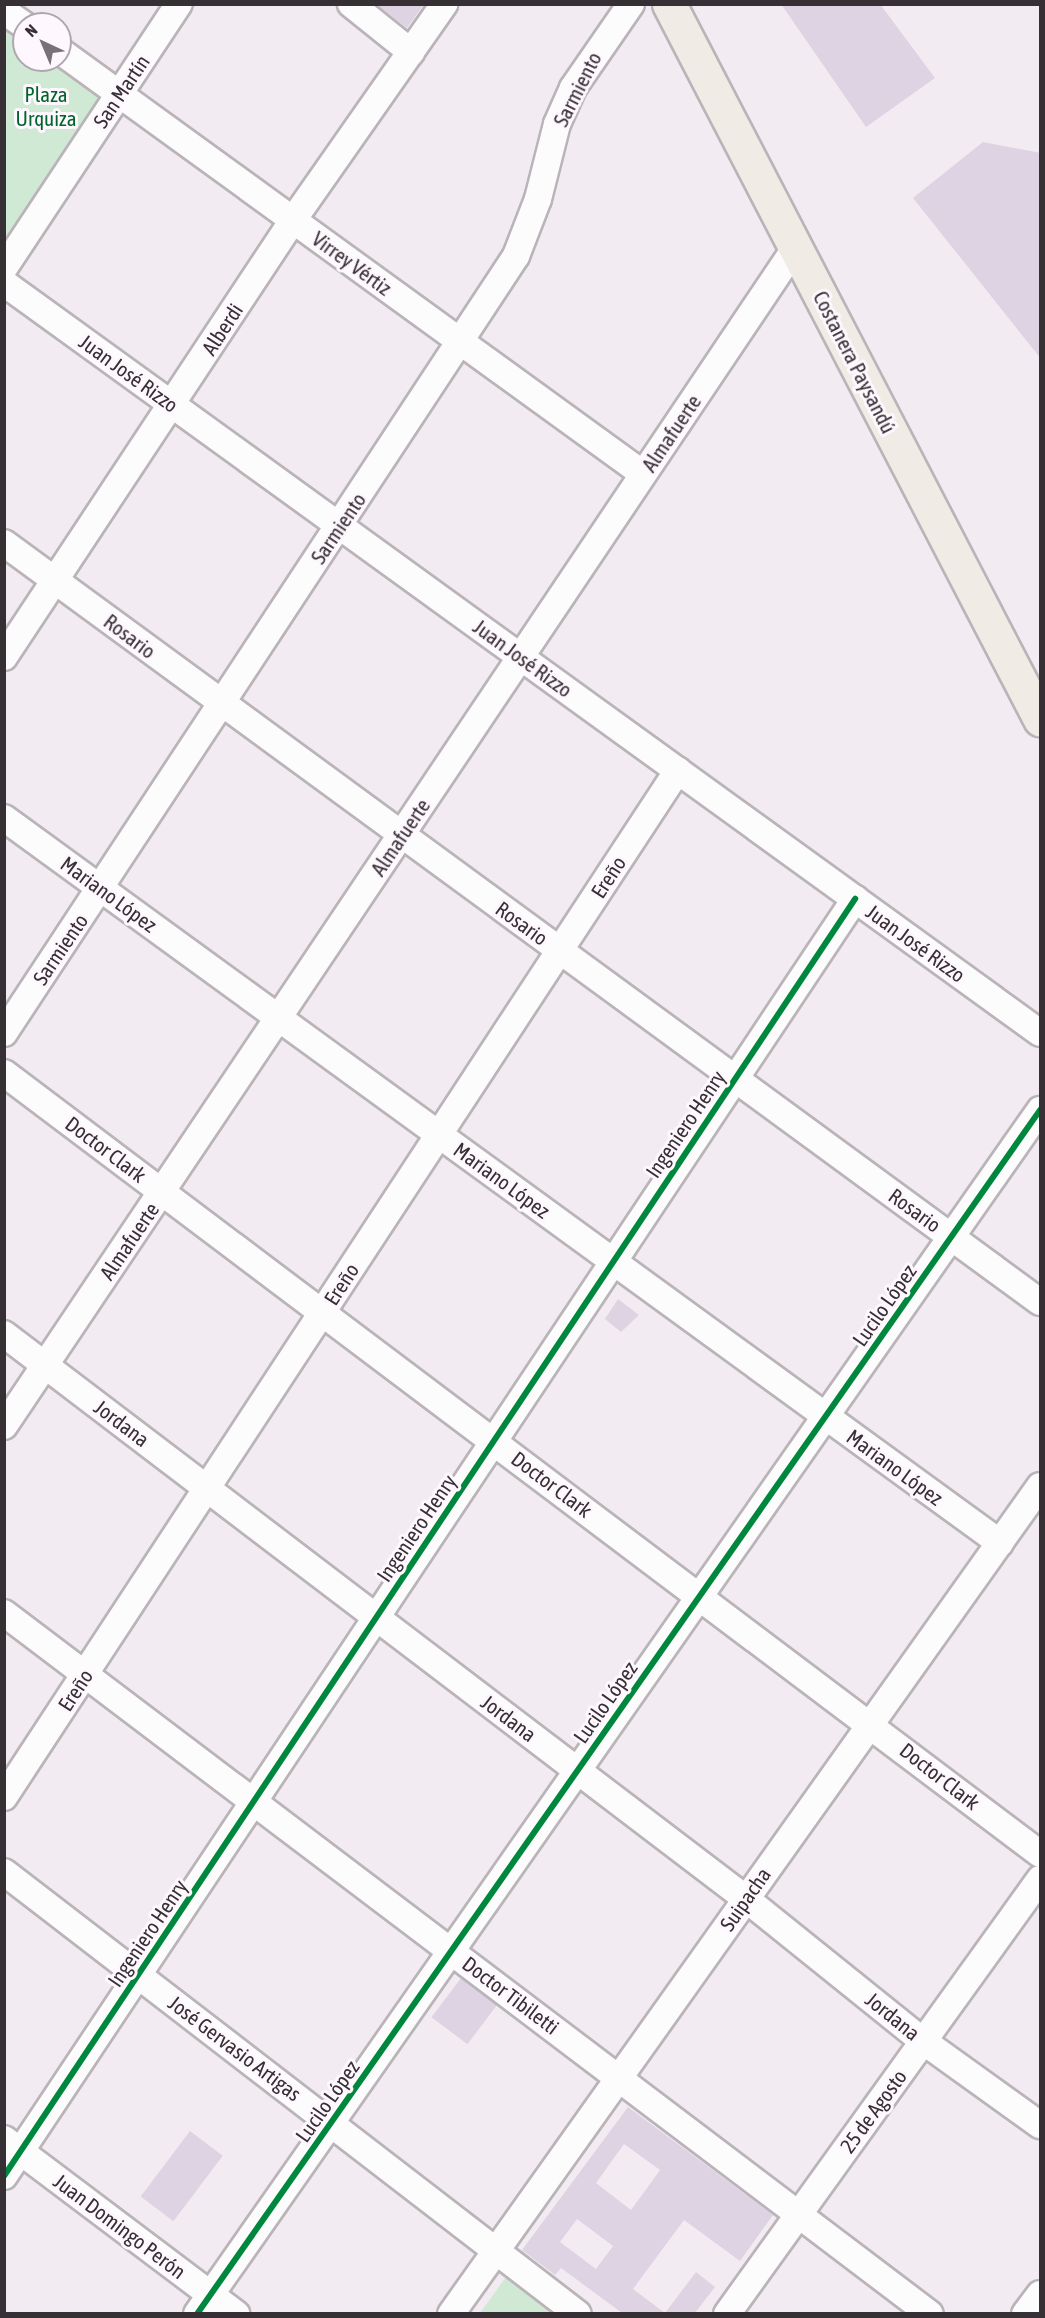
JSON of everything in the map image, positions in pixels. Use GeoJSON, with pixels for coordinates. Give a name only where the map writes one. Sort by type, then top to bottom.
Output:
{"type":"FeatureCollection","features":[{"type":"Feature","properties":{"kind":"main road","name":"Costanera Paysandú"},"geometry":{"type":"LineString","coordinates":[[669,4],[1041,719]]}},
{"type":"Feature","properties":{"kind":"street","name":"San Martín"},"geometry":{"type":"LineString","coordinates":[[4,268],[179,4]]}},
{"type":"Feature","properties":{"kind":"street"},"geometry":{"type":"LineString","coordinates":[[351,4],[411,52]]}},
{"type":"Feature","properties":{"kind":"street","name":"Alberdi"},"geometry":{"type":"LineString","coordinates":[[4,657],[293,220],[444,4]]}},
{"type":"Feature","properties":{"kind":"street","name":"Sarmiento"},"geometry":{"type":"LineString","coordinates":[[4,1033],[462,344],[516,256],[538,199],[557,124],[573,88],[631,4]]}},
{"type":"Feature","properties":{"kind":"street","name":"Virrey Vértiz"},"geometry":{"type":"LineString","coordinates":[[72,60],[643,474]]}},
{"type":"Feature","properties":{"kind":"street","name":"Almafuerte"},"geometry":{"type":"LineString","coordinates":[[4,1426],[795,248]]}},
{"type":"Feature","properties":{"kind":"street","name":"Juan José Rizzo"},"geometry":{"type":"LineString","coordinates":[[4,283],[1041,1033]]}},
{"type":"Feature","properties":{"kind":"street","name":"Rosario"},"geometry":{"type":"LineString","coordinates":[[4,543],[1041,1302]]}},
{"type":"Feature","properties":{"kind":"street","name":"Ereño"},"geometry":{"type":"LineString","coordinates":[[4,1797],[678,770]]}},
{"type":"Feature","properties":{"kind":"street","name":"Mariano López"},"geometry":{"type":"LineString","coordinates":[[4,818],[1000,1543]]}},
{"type":"Feature","properties":{"kind":"street","name":"Ingeniero Henry"},"geometry":{"type":"LineString","coordinates":[[4,2176],[13,2145],[139,1975],[855,899]]}},
{"type":"Feature","properties":{"kind":"street","name":"Doctor Clark"},"geometry":{"type":"LineString","coordinates":[[4,1073],[869,1721],[1041,1854]]}},
{"type":"Feature","properties":{"kind":"street","name":"Lucilo López"},"geometry":{"type":"LineString","coordinates":[[204,2304],[1041,1110]]}},
{"type":"Feature","properties":{"kind":"street","name":"Jordana"},"geometry":{"type":"LineString","coordinates":[[4,1334],[745,1898],[923,2041],[1041,2125]]}},
{"type":"Feature","properties":{"kind":"street","name":"Suipacha"},"geometry":{"type":"LineString","coordinates":[[451,2313],[620,2078],[869,1721],[1041,1486]]}},
{"type":"Feature","properties":{"kind":"street","name":"Doctor Tibiletti"},"geometry":{"type":"LineString","coordinates":[[4,1613],[620,2078],[797,2216],[930,2313]]}},
{"type":"Feature","properties":{"kind":"street","name":"José Gervasio Artigas"},"geometry":{"type":"LineString","coordinates":[[4,1872],[333,2121],[578,2313]]}},
{"type":"Feature","properties":{"kind":"street","name":"25 de Agosto"},"geometry":{"type":"LineString","coordinates":[[727,2313],[1041,1879]]}},
{"type":"Feature","properties":{"kind":"street","name":"Juan Domingo Perón"},"geometry":{"type":"LineString","coordinates":[[13,2145],[204,2304],[236,2313]]}},
{"type":"Feature","properties":{"kind":"street"},"geometry":{"type":"LineString","coordinates":[[1025,2313],[1041,2294]]}},
{"type":"Feature","properties":{"kind":"green space","name":"Plaza Urquiza"},"geometry":{"type":"Polygon","coordinates":[[[5,26],[12,31],[12,72],[70,72],[102,94],[5,247],[5,26]]]}},
{"type":"Feature","properties":{"kind":"green space"},"geometry":{"type":"Polygon","coordinates":[[[506,2277],[556,2313],[480,2313],[506,2277]]]}},
{"type":"Feature","properties":{"kind":"building"},"geometry":{"type":"Polygon","coordinates":[[[376,4],[424,4],[407,28],[376,4]]]}},
{"type":"Feature","properties":{"kind":"building"},"geometry":{"type":"Polygon","coordinates":[[[781,4],[880,4],[935,78],[866,127],[781,4]]]}},
{"type":"Feature","properties":{"kind":"building"},"geometry":{"type":"Polygon","coordinates":[[[983,142],[1041,153],[1041,359],[913,198],[983,142]]]}},
{"type":"Feature","properties":{"kind":"building"},"geometry":{"type":"Polygon","coordinates":[[[618,1299],[639,1315],[621,1332],[605,1319],[618,1299]]]}},
{"type":"Feature","properties":{"kind":"building"},"geometry":{"type":"Polygon","coordinates":[[[461,1978],[497,2005],[467,2044],[432,2017],[461,1978]]]}},
{"type":"Feature","properties":{"kind":"building"},"geometry":{"type":"Polygon","coordinates":[[[628,2107],[773,2215],[740,2261],[684,2220],[633,2289],[665,2313],[622,2313],[561,2268],[555,2275],[522,2250],[628,2107]],[[624,2144],[596,2183],[631,2210],[660,2170],[624,2144]],[[577,2219],[560,2242],[596,2269],[613,2246],[577,2219]]]}},
{"type":"Feature","properties":{"kind":"building"},"geometry":{"type":"Polygon","coordinates":[[[190,2131],[223,2156],[173,2221],[141,2196],[190,2131]]]}},
{"type":"Feature","properties":{"kind":"building"},"geometry":{"type":"Polygon","coordinates":[[[696,2272],[715,2287],[695,2313],[665,2313],[696,2272]]]}},
{"type":"Feature","properties":{"kind":"cycle path"},"geometry":{"type":"LineString","coordinates":[[4,2176],[855,899]]}},
{"type":"Feature","properties":{"kind":"cycle path"},"geometry":{"type":"LineString","coordinates":[[197,2314],[1040,1110]]}}]}
